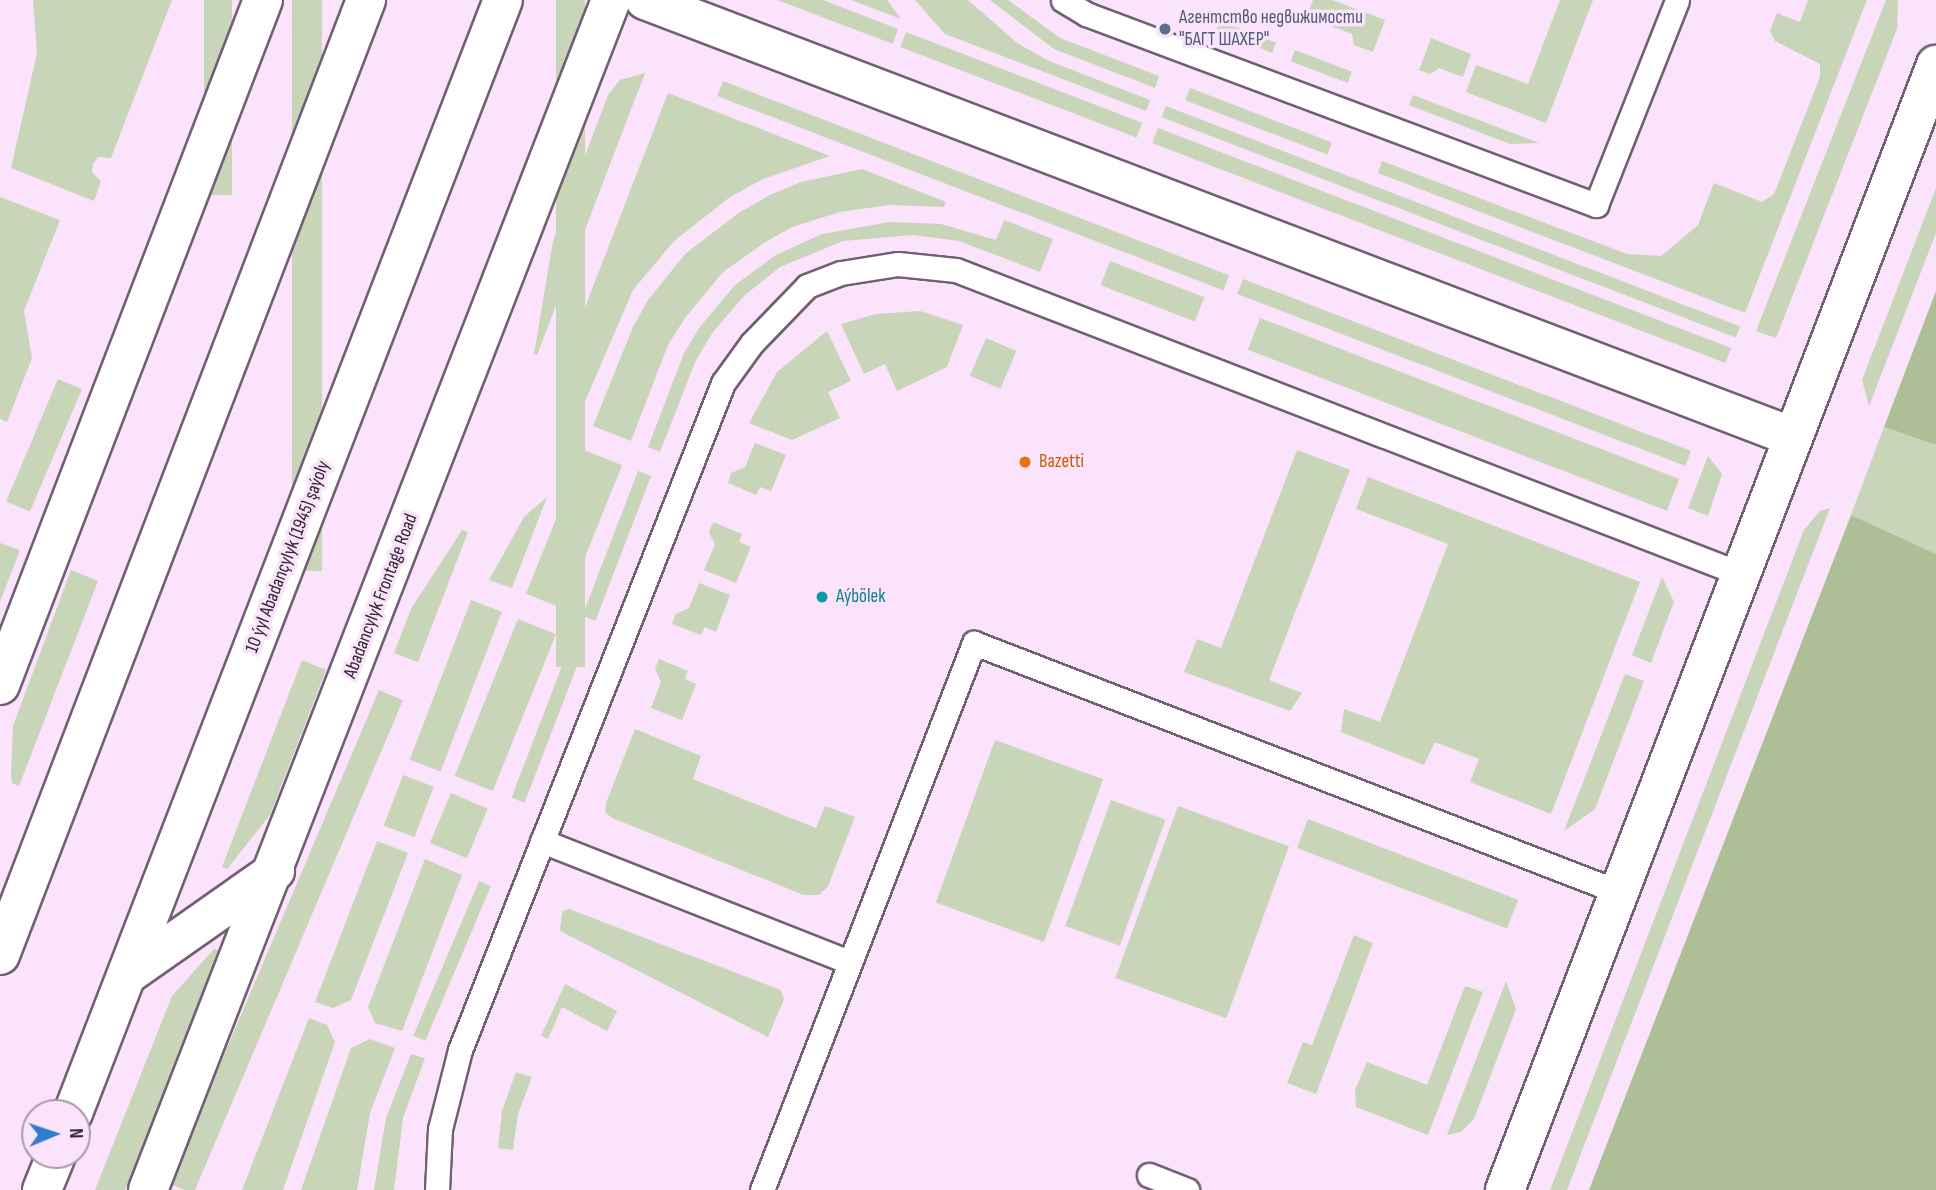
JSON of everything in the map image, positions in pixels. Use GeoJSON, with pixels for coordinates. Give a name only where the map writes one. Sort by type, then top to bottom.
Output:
{"type":"FeatureCollection","features":[{"type":"Feature","properties":{"kind":"street"},"geometry":{"type":"LineString","coordinates":[[0,685],[263,0]]}},
{"type":"Feature","properties":{"kind":"street"},"geometry":{"type":"LineString","coordinates":[[6,939],[366,0]]}},
{"type":"Feature","properties":{"kind":"street","name":"10 ýyl Abadançylyk (1945) şaýoly"},"geometry":{"type":"LineString","coordinates":[[78,1099],[503,0]]}},
{"type":"Feature","properties":{"kind":"street","name":"Abadancylyk Frontage Road"},"geometry":{"type":"LineString","coordinates":[[148,1190],[275,871],[611,0]]}},
{"type":"Feature","properties":{"kind":"street"},"geometry":{"type":"LineString","coordinates":[[645,0],[1793,437]]}},
{"type":"Feature","properties":{"kind":"street"},"geometry":{"type":"LineString","coordinates":[[1505,1190],[1936,65]]}},
{"type":"Feature","properties":{"kind":"street"},"geometry":{"type":"LineString","coordinates":[[127,975],[275,871]]}},
{"type":"Feature","properties":{"kind":"street"},"geometry":{"type":"LineString","coordinates":[[0,874],[6,939]]}},
{"type":"Feature","properties":{"kind":"street"},"geometry":{"type":"LineString","coordinates":[[42,1190],[50,1169]]}},
{"type":"Feature","properties":{"kind":"lane"},"geometry":{"type":"LineString","coordinates":[[1063,0],[1086,14],[1596,205],[1677,0]]}},
{"type":"Feature","properties":{"kind":"lane"},"geometry":{"type":"LineString","coordinates":[[437,1190],[440,1129],[460,1050],[723,383],[752,342],[798,295],[841,273],[898,264],[956,270],[1741,574]]}},
{"type":"Feature","properties":{"kind":"lane"},"geometry":{"type":"LineString","coordinates":[[762,1190],[974,643],[1619,892]]}},
{"type":"Feature","properties":{"kind":"lane"},"geometry":{"type":"LineString","coordinates":[[542,841],[849,962]]}},
{"type":"Feature","properties":{"kind":"lane"},"geometry":{"type":"LineString","coordinates":[[1149,1175],[1188,1190]]}},
{"type":"Feature","properties":{"kind":"green space"},"geometry":{"type":"Polygon","coordinates":[[[33,0],[172,0],[111,158],[98,157],[93,164],[92,172],[101,181],[94,201],[11,168],[37,53],[33,0]]]}},
{"type":"Feature","properties":{"kind":"green space"},"geometry":{"type":"Polygon","coordinates":[[[204,0],[232,0],[232,195],[204,195],[204,0]]]}},
{"type":"Feature","properties":{"kind":"green space"},"geometry":{"type":"Polygon","coordinates":[[[292,0],[322,0],[322,571],[292,571],[292,0]]]}},
{"type":"Feature","properties":{"kind":"green space"},"geometry":{"type":"Polygon","coordinates":[[[556,0],[585,0],[585,667],[556,667],[556,0]]]}},
{"type":"Feature","properties":{"kind":"green space"},"geometry":{"type":"Polygon","coordinates":[[[777,0],[823,0],[898,29],[893,44],[777,0]]]}},
{"type":"Feature","properties":{"kind":"green space"},"geometry":{"type":"Polygon","coordinates":[[[851,0],[887,0],[901,19],[851,0]]]}},
{"type":"Feature","properties":{"kind":"green space"},"geometry":{"type":"Polygon","coordinates":[[[915,0],[968,0],[1017,43],[1049,61],[1150,100],[1146,111],[945,34],[915,0]]]}},
{"type":"Feature","properties":{"kind":"green space"},"geometry":{"type":"Polygon","coordinates":[[[990,0],[1008,0],[1060,38],[1159,76],[1155,88],[1054,49],[990,0]]]}},
{"type":"Feature","properties":{"kind":"green space"},"geometry":{"type":"Polygon","coordinates":[[[1313,0],[1332,0],[1385,20],[1373,52],[1354,45],[1352,34],[1307,17],[1313,0]]]}},
{"type":"Feature","properties":{"kind":"green space"},"geometry":{"type":"Polygon","coordinates":[[[1560,0],[1593,0],[1546,123],[1466,92],[1476,65],[1528,84],[1560,0]]]}},
{"type":"Feature","properties":{"kind":"green space"},"geometry":{"type":"Polygon","coordinates":[[[1808,0],[1867,0],[1745,313],[1378,173],[1382,161],[1627,254],[1661,256],[1698,225],[1714,183],[1762,202],[1774,194],[1820,77],[1820,64],[1775,41],[1770,31],[1777,13],[1800,22],[1808,0]]]}},
{"type":"Feature","properties":{"kind":"green space"},"geometry":{"type":"Polygon","coordinates":[[[1886,0],[1898,0],[1897,29],[1776,338],[1756,331],[1886,0]]]}},
{"type":"Feature","properties":{"kind":"green space"},"geometry":{"type":"Polygon","coordinates":[[[1220,21],[1276,43],[1272,53],[1216,31],[1220,21]]]}},
{"type":"Feature","properties":{"kind":"green space"},"geometry":{"type":"Polygon","coordinates":[[[906,32],[1142,123],[1136,138],[900,47],[906,32]]]}},
{"type":"Feature","properties":{"kind":"green space"},"geometry":{"type":"Polygon","coordinates":[[[1431,38],[1471,54],[1463,77],[1439,68],[1430,74],[1419,70],[1431,38]]]}},
{"type":"Feature","properties":{"kind":"green space"},"geometry":{"type":"Polygon","coordinates":[[[1295,50],[1352,72],[1348,83],[1291,61],[1295,50]]]}},
{"type":"Feature","properties":{"kind":"green space"},"geometry":{"type":"Polygon","coordinates":[[[645,73],[537,355],[534,354],[553,241],[608,95],[620,80],[645,73]]]}},
{"type":"Feature","properties":{"kind":"green space"},"geometry":{"type":"Polygon","coordinates":[[[723,81],[1229,275],[1223,290],[717,96],[723,81]]]}},
{"type":"Feature","properties":{"kind":"green space"},"geometry":{"type":"Polygon","coordinates":[[[1190,88],[1332,142],[1327,155],[1185,100],[1190,88]]]}},
{"type":"Feature","properties":{"kind":"green space"},"geometry":{"type":"Polygon","coordinates":[[[668,93],[830,156],[763,179],[730,197],[674,241],[633,290],[577,420],[569,417],[565,359],[668,93]]]}},
{"type":"Feature","properties":{"kind":"green space"},"geometry":{"type":"Polygon","coordinates":[[[1413,95],[1539,143],[1510,144],[1409,105],[1413,95]]]}},
{"type":"Feature","properties":{"kind":"green space"},"geometry":{"type":"Polygon","coordinates":[[[1166,106],[1740,326],[1736,338],[1162,117],[1166,106]]]}},
{"type":"Feature","properties":{"kind":"green space"},"geometry":{"type":"Polygon","coordinates":[[[1158,128],[1731,348],[1725,363],[1152,143],[1158,128]]]}},
{"type":"Feature","properties":{"kind":"green space"},"geometry":{"type":"Polygon","coordinates":[[[862,169],[946,202],[944,207],[889,205],[840,212],[792,227],[767,241],[723,272],[685,318],[668,345],[631,441],[593,426],[633,327],[648,300],[686,253],[740,212],[770,195],[801,182],[862,169]]]}},
{"type":"Feature","properties":{"kind":"green space"},"geometry":{"type":"Polygon","coordinates":[[[1936,188],[1936,233],[1869,406],[1862,380],[1936,188]]]}},
{"type":"Feature","properties":{"kind":"green space"},"geometry":{"type":"Polygon","coordinates":[[[0,197],[60,220],[24,311],[32,358],[7,422],[0,419],[0,197]]]}},
{"type":"Feature","properties":{"kind":"green space"},"geometry":{"type":"Polygon","coordinates":[[[1004,220],[1053,239],[1040,272],[959,241],[913,235],[843,241],[780,267],[745,295],[713,332],[696,360],[660,452],[648,447],[684,353],[699,328],[735,285],[776,255],[822,234],[890,222],[941,224],[996,240],[1004,220]]]}},
{"type":"Feature","properties":{"kind":"green space"},"geometry":{"type":"Polygon","coordinates":[[[1110,261],[1204,297],[1195,321],[1101,285],[1110,261]]]}},
{"type":"Feature","properties":{"kind":"green space"},"geometry":{"type":"Polygon","coordinates":[[[1243,279],[1691,451],[1685,466],[1237,294],[1243,279]]]}},
{"type":"Feature","properties":{"kind":"green space"},"geometry":{"type":"Polygon","coordinates":[[[1936,291],[1936,445],[1884,427],[1936,291]]]}},
{"type":"Feature","properties":{"kind":"green space"},"geometry":{"type":"Polygon","coordinates":[[[920,311],[963,325],[947,367],[897,391],[885,364],[864,374],[841,324],[876,314],[920,311]]]}},
{"type":"Feature","properties":{"kind":"green space"},"geometry":{"type":"Polygon","coordinates":[[[1260,318],[1679,479],[1667,511],[1248,350],[1260,318]]]}},
{"type":"Feature","properties":{"kind":"green space"},"geometry":{"type":"Polygon","coordinates":[[[827,331],[851,381],[828,392],[840,418],[792,440],[749,423],[777,372],[827,331]]]}},
{"type":"Feature","properties":{"kind":"green space"},"geometry":{"type":"Polygon","coordinates":[[[986,338],[1016,351],[1000,389],[970,376],[986,338]]]}},
{"type":"Feature","properties":{"kind":"green space"},"geometry":{"type":"Polygon","coordinates":[[[58,379],[82,389],[30,512],[6,501],[58,379]]]}},
{"type":"Feature","properties":{"kind":"green space"},"geometry":{"type":"Polygon","coordinates":[[[1884,427],[1936,445],[1936,554],[1851,515],[1884,427]]]}},
{"type":"Feature","properties":{"kind":"green space"},"geometry":{"type":"Polygon","coordinates":[[[755,443],[786,455],[771,491],[760,487],[756,495],[728,483],[731,473],[745,467],[755,443]]]}},
{"type":"Feature","properties":{"kind":"green space"},"geometry":{"type":"Polygon","coordinates":[[[584,450],[622,465],[564,609],[526,594],[584,450]]]}},
{"type":"Feature","properties":{"kind":"green space"},"geometry":{"type":"Polygon","coordinates":[[[1297,450],[1350,470],[1269,680],[1302,693],[1290,711],[1184,672],[1197,639],[1221,648],[1297,450]]]}},
{"type":"Feature","properties":{"kind":"green space"},"geometry":{"type":"Polygon","coordinates":[[[1708,456],[1722,474],[1708,516],[1688,508],[1708,456]]]}},
{"type":"Feature","properties":{"kind":"green space"},"geometry":{"type":"Polygon","coordinates":[[[638,471],[651,476],[596,621],[582,616],[638,471]]]}},
{"type":"Feature","properties":{"kind":"green space"},"geometry":{"type":"Polygon","coordinates":[[[1368,477],[1640,582],[1551,814],[1470,782],[1479,759],[1435,742],[1424,765],[1341,732],[1344,709],[1380,722],[1448,544],[1356,509],[1368,477]]]}},
{"type":"Feature","properties":{"kind":"green space"},"geometry":{"type":"Polygon","coordinates":[[[547,497],[512,588],[489,580],[524,517],[547,497]]]}},
{"type":"Feature","properties":{"kind":"green space"},"geometry":{"type":"Polygon","coordinates":[[[1830,508],[1567,1190],[1550,1190],[1804,530],[1820,511],[1830,508]]]}},
{"type":"Feature","properties":{"kind":"green space"},"geometry":{"type":"Polygon","coordinates":[[[1851,515],[1936,554],[1936,1190],[1589,1190],[1851,515]]]}},
{"type":"Feature","properties":{"kind":"green space"},"geometry":{"type":"Polygon","coordinates":[[[713,522],[742,534],[739,542],[751,547],[736,583],[704,570],[715,545],[709,532],[713,522]]]}},
{"type":"Feature","properties":{"kind":"green space"},"geometry":{"type":"Polygon","coordinates":[[[462,530],[468,532],[418,662],[394,653],[411,609],[462,530]]]}},
{"type":"Feature","properties":{"kind":"green space"},"geometry":{"type":"Polygon","coordinates":[[[0,543],[20,550],[0,602],[0,543]]]}},
{"type":"Feature","properties":{"kind":"green space"},"geometry":{"type":"Polygon","coordinates":[[[71,570],[98,581],[19,786],[12,783],[11,774],[13,726],[71,570]]]}},
{"type":"Feature","properties":{"kind":"green space"},"geometry":{"type":"Polygon","coordinates":[[[1662,577],[1674,602],[1651,663],[1632,655],[1662,577]]]}},
{"type":"Feature","properties":{"kind":"green space"},"geometry":{"type":"Polygon","coordinates":[[[699,583],[730,595],[716,632],[705,627],[701,635],[672,624],[676,614],[689,608],[699,583]]]}},
{"type":"Feature","properties":{"kind":"green space"},"geometry":{"type":"Polygon","coordinates":[[[471,600],[502,612],[441,771],[410,760],[471,600]]]}},
{"type":"Feature","properties":{"kind":"green space"},"geometry":{"type":"Polygon","coordinates":[[[518,619],[556,634],[493,791],[455,776],[518,619]]]}},
{"type":"Feature","properties":{"kind":"green space"},"geometry":{"type":"Polygon","coordinates":[[[572,640],[585,645],[525,803],[511,798],[572,640]]]}},
{"type":"Feature","properties":{"kind":"green space"},"geometry":{"type":"Polygon","coordinates":[[[659,659],[688,671],[685,679],[696,684],[682,720],[651,708],[661,682],[655,669],[659,659]]]}},
{"type":"Feature","properties":{"kind":"green space"},"geometry":{"type":"Polygon","coordinates":[[[302,660],[326,670],[270,815],[227,869],[222,867],[302,660]]]}},
{"type":"Feature","properties":{"kind":"green space"},"geometry":{"type":"Polygon","coordinates":[[[1625,674],[1644,681],[1595,809],[1564,831],[1625,674]]]}},
{"type":"Feature","properties":{"kind":"green space"},"geometry":{"type":"Polygon","coordinates":[[[379,690],[403,700],[195,1190],[185,1190],[170,1183],[379,690]]]}},
{"type":"Feature","properties":{"kind":"green space"},"geometry":{"type":"Polygon","coordinates":[[[635,729],[701,756],[693,779],[816,828],[825,806],[855,817],[828,886],[819,895],[804,895],[612,818],[605,812],[606,803],[635,729]]]}},
{"type":"Feature","properties":{"kind":"green space"},"geometry":{"type":"Polygon","coordinates":[[[995,740],[1103,779],[1044,942],[936,903],[995,740]]]}},
{"type":"Feature","properties":{"kind":"green space"},"geometry":{"type":"Polygon","coordinates":[[[403,775],[434,787],[414,837],[384,825],[403,775]]]}},
{"type":"Feature","properties":{"kind":"green space"},"geometry":{"type":"Polygon","coordinates":[[[451,793],[488,809],[467,858],[430,843],[451,793]]]}},
{"type":"Feature","properties":{"kind":"green space"},"geometry":{"type":"Polygon","coordinates":[[[1111,800],[1166,820],[1120,946],[1065,926],[1111,800]]]}},
{"type":"Feature","properties":{"kind":"green space"},"geometry":{"type":"Polygon","coordinates":[[[1178,806],[1289,846],[1226,1018],[1115,978],[1178,806]]]}},
{"type":"Feature","properties":{"kind":"green space"},"geometry":{"type":"Polygon","coordinates":[[[1308,819],[1518,900],[1507,929],[1297,848],[1308,819]]]}},
{"type":"Feature","properties":{"kind":"green space"},"geometry":{"type":"Polygon","coordinates":[[[377,841],[408,853],[351,1000],[333,1008],[315,1002],[377,841]]]}},
{"type":"Feature","properties":{"kind":"green space"},"geometry":{"type":"Polygon","coordinates":[[[425,859],[462,875],[402,1031],[375,1023],[368,1007],[425,859]]]}},
{"type":"Feature","properties":{"kind":"green space"},"geometry":{"type":"Polygon","coordinates":[[[479,881],[491,886],[425,1041],[413,1036],[479,881]]]}},
{"type":"Feature","properties":{"kind":"green space"},"geometry":{"type":"Polygon","coordinates":[[[569,909],[781,990],[784,999],[768,1037],[560,931],[562,912],[569,909]]]}},
{"type":"Feature","properties":{"kind":"green space"},"geometry":{"type":"Polygon","coordinates":[[[1354,935],[1373,943],[1316,1094],[1287,1083],[1303,1042],[1312,1045],[1354,935]]]}},
{"type":"Feature","properties":{"kind":"green space"},"geometry":{"type":"Polygon","coordinates":[[[214,949],[219,950],[125,1190],[95,1190],[172,996],[214,949]]]}},
{"type":"Feature","properties":{"kind":"green space"},"geometry":{"type":"Polygon","coordinates":[[[1506,981],[1516,1009],[1474,1119],[1461,1132],[1447,1135],[1506,981]]]}},
{"type":"Feature","properties":{"kind":"green space"},"geometry":{"type":"Polygon","coordinates":[[[565,984],[617,1011],[607,1031],[562,1007],[548,1039],[541,1036],[565,984]]]}},
{"type":"Feature","properties":{"kind":"green space"},"geometry":{"type":"Polygon","coordinates":[[[1465,986],[1483,992],[1428,1135],[1356,1107],[1355,1090],[1367,1062],[1427,1085],[1465,986]]]}},
{"type":"Feature","properties":{"kind":"green space"},"geometry":{"type":"Polygon","coordinates":[[[309,1018],[327,1025],[335,1042],[283,1190],[242,1190],[309,1018]]]}},
{"type":"Feature","properties":{"kind":"green space"},"geometry":{"type":"Polygon","coordinates":[[[370,1039],[395,1048],[370,1113],[357,1190],[301,1190],[351,1048],[370,1039]]]}},
{"type":"Feature","properties":{"kind":"green space"},"geometry":{"type":"Polygon","coordinates":[[[411,1054],[425,1058],[403,1118],[394,1190],[374,1190],[386,1118],[411,1054]]]}},
{"type":"Feature","properties":{"kind":"green space"},"geometry":{"type":"Polygon","coordinates":[[[516,1072],[532,1077],[518,1114],[513,1150],[498,1148],[502,1111],[516,1072]]]}},
{"type":"Feature","properties":{"kind":"place","name":"Агентство недвижимости \"БАГТ ШАХЕР\""},"geometry":{"type":"Point","coordinates":[1165,29]}},
{"type":"Feature","properties":{"kind":"place","name":"Bazetti"},"geometry":{"type":"Point","coordinates":[1025,462]}},
{"type":"Feature","properties":{"kind":"place","name":"Aýbölek"},"geometry":{"type":"Point","coordinates":[822,597]}}]}
